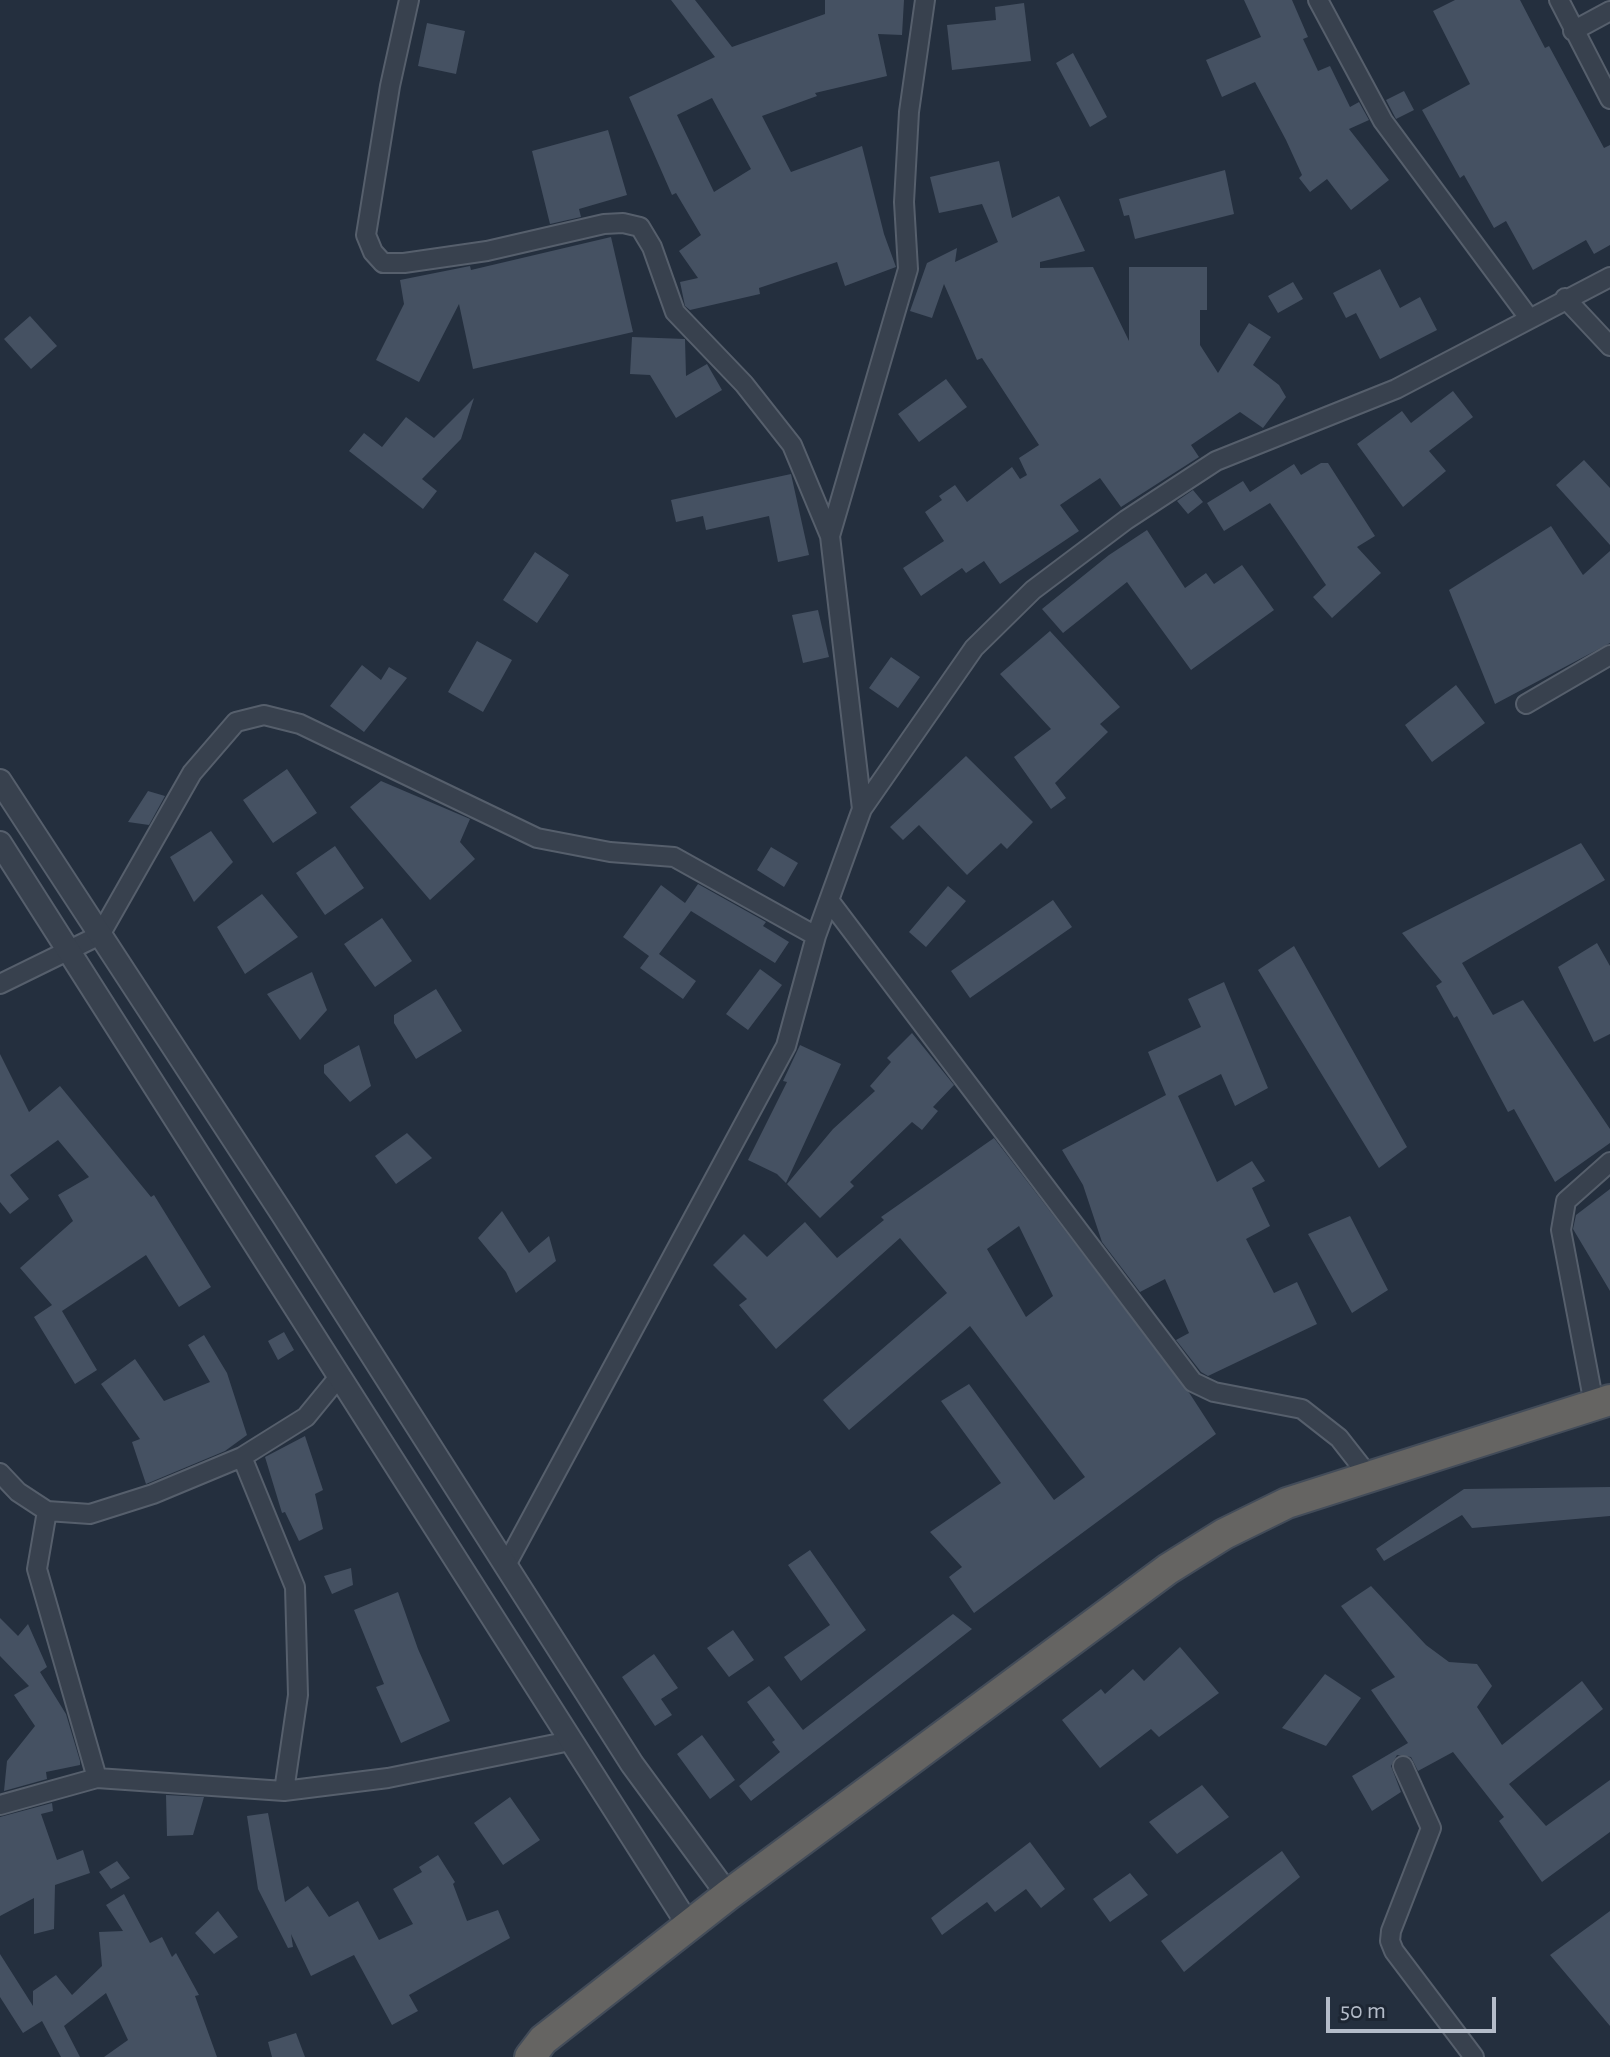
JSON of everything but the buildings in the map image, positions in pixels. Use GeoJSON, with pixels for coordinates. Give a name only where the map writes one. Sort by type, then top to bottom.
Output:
{"type":"FeatureCollection","features":[{"type":"Feature","properties":{"kind":"highway"},"geometry":{"type":"LineString","coordinates":[[530,2057],[543,2040],[728,1895],[1168,1569],[1224,1534],[1287,1503],[1602,1402]]}},
{"type":"Feature","properties":{"kind":"street"},"geometry":{"type":"LineString","coordinates":[[409,0],[390,86],[366,235],[373,252],[383,263],[404,263],[487,251],[604,224],[623,223],[640,227],[652,247],[675,312],[744,384],[792,445],[830,536],[862,809]]}},
{"type":"Feature","properties":{"kind":"street"},"geometry":{"type":"LineString","coordinates":[[830,536],[908,269],[904,202],[909,112],[925,0]]}},
{"type":"Feature","properties":{"kind":"street"},"geometry":{"type":"LineString","coordinates":[[1318,0],[1383,121],[1529,318]]}},
{"type":"Feature","properties":{"kind":"street"},"geometry":{"type":"LineString","coordinates":[[1559,0],[1610,99]]}},
{"type":"Feature","properties":{"kind":"street"},"geometry":{"type":"LineString","coordinates":[[1573,31],[1610,11]]}},
{"type":"Feature","properties":{"kind":"street"},"geometry":{"type":"LineString","coordinates":[[505,1567],[786,1046],[816,936],[831,903],[862,809],[974,648],[1033,590],[1126,520],[1216,461],[1396,389],[1610,277]]}},
{"type":"Feature","properties":{"kind":"street"},"geometry":{"type":"LineString","coordinates":[[1565,298],[1610,346]]}},
{"type":"Feature","properties":{"kind":"street"},"geometry":{"type":"LineString","coordinates":[[1526,704],[1610,655]]}},
{"type":"Feature","properties":{"kind":"street"},"geometry":{"type":"LineString","coordinates":[[0,984],[100,935],[192,773],[236,722],[264,715],[300,724],[537,838],[610,852],[674,857],[816,936]]}},
{"type":"Feature","properties":{"kind":"street"},"geometry":{"type":"LineString","coordinates":[[0,781],[291,1228],[632,1764],[728,1895]]}},
{"type":"Feature","properties":{"kind":"street"},"geometry":{"type":"LineString","coordinates":[[0,843],[689,1926]]}},
{"type":"Feature","properties":{"kind":"street"},"geometry":{"type":"LineString","coordinates":[[831,903],[1193,1382],[1214,1392],[1302,1409],[1339,1438],[1368,1475]]}},
{"type":"Feature","properties":{"kind":"street"},"geometry":{"type":"LineString","coordinates":[[1602,1402],[1561,1230],[1566,1201],[1610,1162]]}},
{"type":"Feature","properties":{"kind":"street"},"geometry":{"type":"LineString","coordinates":[[0,1473],[18,1492],[47,1511],[90,1514],[153,1494],[242,1457],[306,1417],[338,1378]]}},
{"type":"Feature","properties":{"kind":"street"},"geometry":{"type":"LineString","coordinates":[[242,1457],[295,1587],[298,1695],[284,1791]]}},
{"type":"Feature","properties":{"kind":"street"},"geometry":{"type":"LineString","coordinates":[[47,1511],[37,1569],[97,1778]]}},
{"type":"Feature","properties":{"kind":"street"},"geometry":{"type":"LineString","coordinates":[[0,1805],[97,1778],[284,1791],[388,1778],[570,1741]]}},
{"type":"Feature","properties":{"kind":"street"},"geometry":{"type":"LineString","coordinates":[[1403,1766],[1431,1828],[1391,1931],[1390,1941],[1394,1951],[1474,2057]]}}]}
